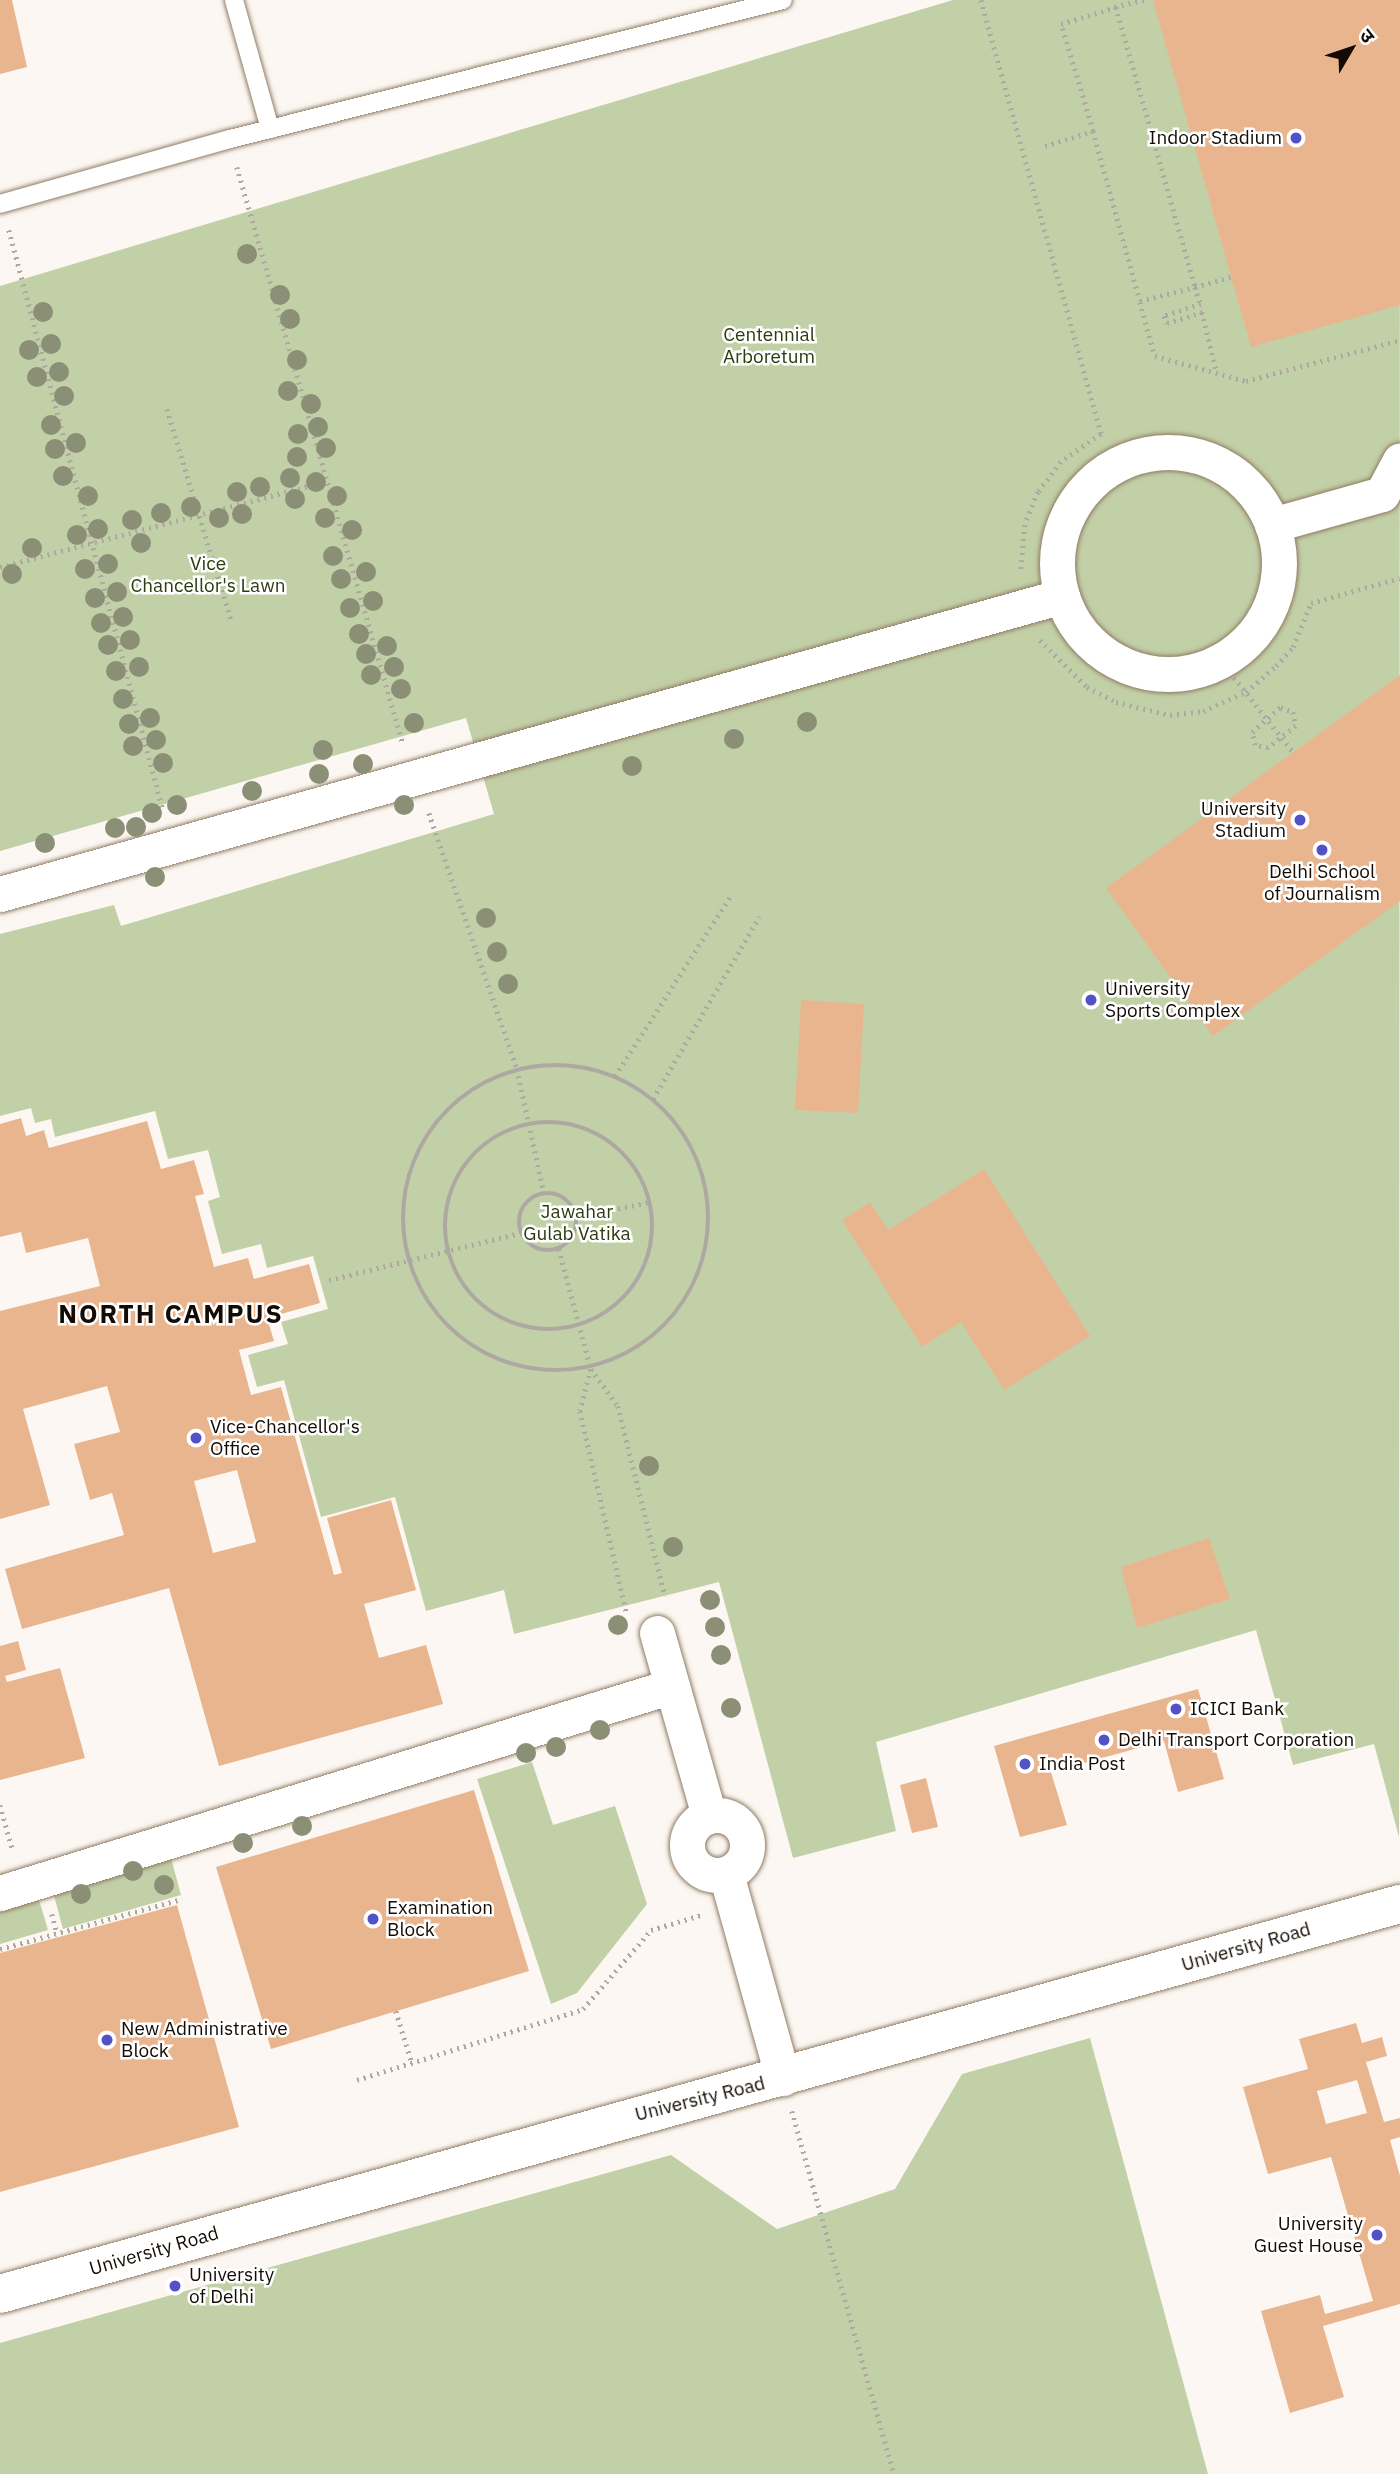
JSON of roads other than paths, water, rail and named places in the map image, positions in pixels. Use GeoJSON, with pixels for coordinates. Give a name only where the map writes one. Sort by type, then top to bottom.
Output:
{"type":"FeatureCollection","features":[{"type":"Feature","properties":{"kind":"street"},"geometry":{"type":"LineString","coordinates":[[1180,452],[1227,468],[1261,503],[1272,525],[1279,569],[1267,613],[1255,632],[1221,660],[1167,674],[1114,660],[1073,622],[1062,596],[1056,568],[1068,512],[1106,470],[1132,457],[1180,452]]}},
{"type":"Feature","properties":{"kind":"street"},"geometry":{"type":"LineString","coordinates":[[1272,525],[1391,502],[1400,460]]}},
{"type":"Feature","properties":{"kind":"street"},"geometry":{"type":"LineString","coordinates":[[0,894],[1062,596]]}},
{"type":"Feature","properties":{"kind":"street"},"geometry":{"type":"LineString","coordinates":[[657,1633],[709,1815],[731,1818],[747,1836],[744,1859],[731,1890],[783,2078]]}},
{"type":"Feature","properties":{"kind":"street"},"geometry":{"type":"LineString","coordinates":[[11,1890],[672,1686]]}},
{"type":"Feature","properties":{"kind":"street","name":"University Road"},"geometry":{"type":"LineString","coordinates":[[0,2294],[1400,1904]]}},
{"type":"Feature","properties":{"kind":"lane"},"geometry":{"type":"LineString","coordinates":[[234,0],[270,129]]}},
{"type":"Feature","properties":{"kind":"lane"},"geometry":{"type":"LineString","coordinates":[[1,203],[230,139],[783,0]]}},
{"type":"Feature","properties":{"kind":"place","name":"Indoor Stadium"},"geometry":{"type":"Point","coordinates":[1296,138]}},
{"type":"Feature","properties":{"kind":"place","name":"University Stadium"},"geometry":{"type":"Point","coordinates":[1300,820]}},
{"type":"Feature","properties":{"kind":"place","name":"Delhi School of Journalism"},"geometry":{"type":"Point","coordinates":[1322,850]}},
{"type":"Feature","properties":{"kind":"place","name":"University Sports Complex"},"geometry":{"type":"Point","coordinates":[1091,1000]}},
{"type":"Feature","properties":{"kind":"place","name":"Vice-Chancellor's Office"},"geometry":{"type":"Point","coordinates":[196,1438]}},
{"type":"Feature","properties":{"kind":"place","name":"ICICI Bank"},"geometry":{"type":"Point","coordinates":[1176,1709]}},
{"type":"Feature","properties":{"kind":"place","name":"Delhi Transport Corporation"},"geometry":{"type":"Point","coordinates":[1104,1740]}},
{"type":"Feature","properties":{"kind":"place","name":"India Post"},"geometry":{"type":"Point","coordinates":[1025,1764]}},
{"type":"Feature","properties":{"kind":"place","name":"Examination Block"},"geometry":{"type":"Point","coordinates":[373,1919]}},
{"type":"Feature","properties":{"kind":"place","name":"New Administrative Block"},"geometry":{"type":"Point","coordinates":[107,2040]}},
{"type":"Feature","properties":{"kind":"place","name":"University Guest House"},"geometry":{"type":"Point","coordinates":[1377,2235]}},
{"type":"Feature","properties":{"kind":"place","name":"University of Delhi"},"geometry":{"type":"Point","coordinates":[175,2286]}},
{"type":"Feature","properties":{"kind":"district","name":"NORTH CAMPUS"},"geometry":{"type":"Point","coordinates":[171,1314]}},
{"type":"Feature","properties":{"kind":"park label","name":"Centennial Arboretum"},"geometry":{"type":"Point","coordinates":[769,346]}},
{"type":"Feature","properties":{"kind":"park label","name":"Vice Chancellor's Lawn"},"geometry":{"type":"Point","coordinates":[208,575]}},
{"type":"Feature","properties":{"kind":"park label","name":"Jawahar Gulab Vatika"},"geometry":{"type":"Point","coordinates":[577,1223]}}]}
